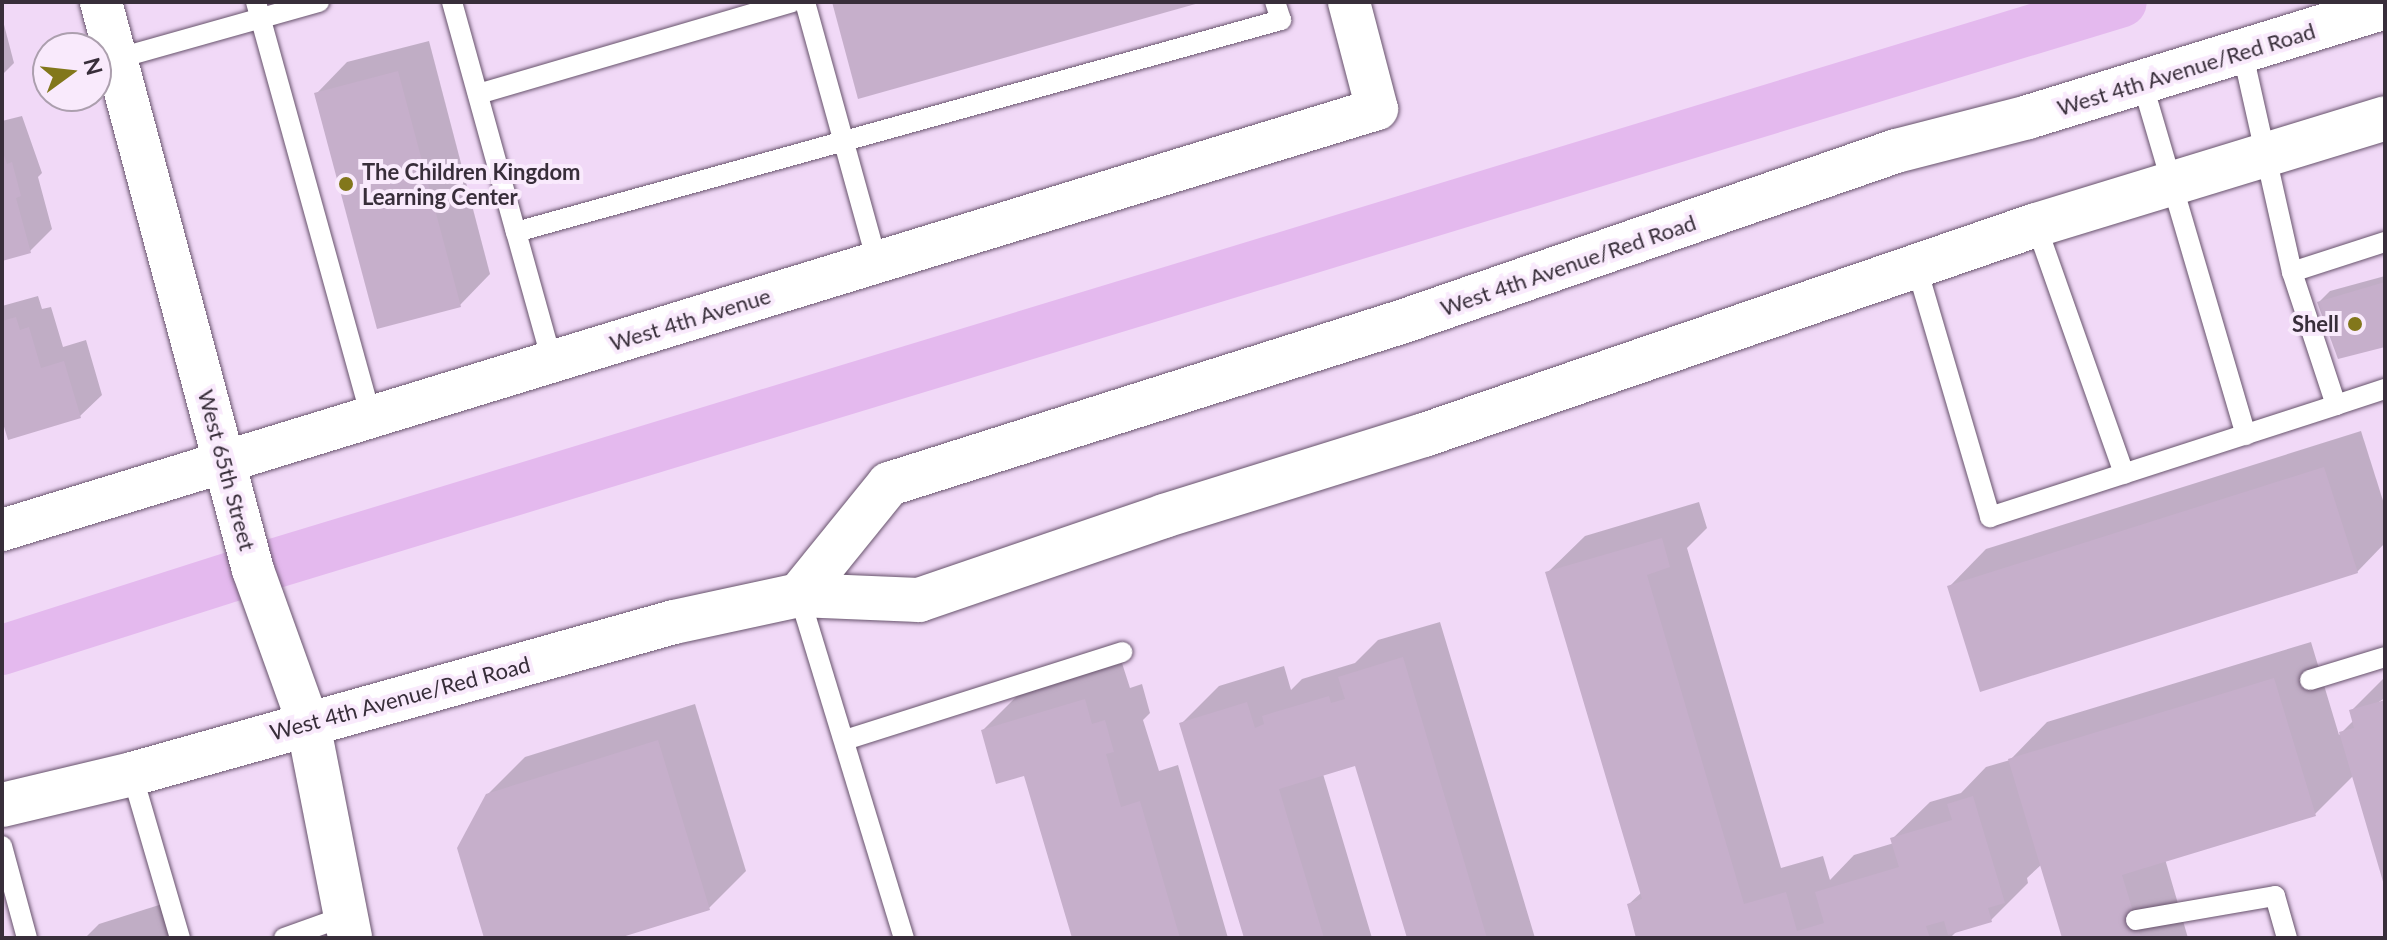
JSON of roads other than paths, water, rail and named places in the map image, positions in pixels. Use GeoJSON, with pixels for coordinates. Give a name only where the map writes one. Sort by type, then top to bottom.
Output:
{"type":"FeatureCollection","features":[{"type":"Feature","properties":{"kind":"main road","name":"West 4th Avenue/Red Road"},"geometry":{"type":"LineString","coordinates":[[799,595],[889,484],[1418,316],[1896,151],[2028,117],[2385,7]]}},
{"type":"Feature","properties":{"kind":"main road","name":"West 4th Avenue/Red Road"},"geometry":{"type":"LineString","coordinates":[[2,805],[132,774],[674,622],[799,595],[919,600],[1164,516],[1424,435],[2036,225],[2385,118]]}},
{"type":"Feature","properties":{"kind":"main road","name":"West 65th Street"},"geometry":{"type":"LineString","coordinates":[[308,723],[346,928]]}},
{"type":"Feature","properties":{"kind":"street","name":"West 65th Street"},"geometry":{"type":"LineString","coordinates":[[101,2],[253,570],[308,723]]}},
{"type":"Feature","properties":{"kind":"street","name":"West 4th Avenue"},"geometry":{"type":"LineString","coordinates":[[2,530],[1377,109],[1349,2]]}},
{"type":"Feature","properties":{"kind":"lane"},"geometry":{"type":"LineString","coordinates":[[116,59],[259,10],[319,2]]}},
{"type":"Feature","properties":{"kind":"lane"},"geometry":{"type":"LineString","coordinates":[[452,2],[552,361]]}},
{"type":"Feature","properties":{"kind":"lane"},"geometry":{"type":"LineString","coordinates":[[478,94],[792,2]]}},
{"type":"Feature","properties":{"kind":"lane"},"geometry":{"type":"LineString","coordinates":[[805,2],[877,262]]}},
{"type":"Feature","properties":{"kind":"lane"},"geometry":{"type":"LineString","coordinates":[[516,232],[1281,20],[1275,2]]}},
{"type":"Feature","properties":{"kind":"lane"},"geometry":{"type":"LineString","coordinates":[[259,10],[371,416]]}},
{"type":"Feature","properties":{"kind":"lane"},"geometry":{"type":"LineString","coordinates":[[2242,51],[2292,272],[2336,405]]}},
{"type":"Feature","properties":{"kind":"lane"},"geometry":{"type":"LineString","coordinates":[[2142,82],[2246,435]]}},
{"type":"Feature","properties":{"kind":"lane"},"geometry":{"type":"LineString","coordinates":[[2036,225],[2124,474]]}},
{"type":"Feature","properties":{"kind":"lane"},"geometry":{"type":"LineString","coordinates":[[2292,272],[2385,242]]}},
{"type":"Feature","properties":{"kind":"lane"},"geometry":{"type":"LineString","coordinates":[[1916,265],[1990,517],[2385,389]]}},
{"type":"Feature","properties":{"kind":"lane"},"geometry":{"type":"LineString","coordinates":[[799,595],[904,938]]}},
{"type":"Feature","properties":{"kind":"lane"},"geometry":{"type":"LineString","coordinates":[[845,740],[1122,652]]}},
{"type":"Feature","properties":{"kind":"lane"},"geometry":{"type":"LineString","coordinates":[[2310,680],[2385,657]]}},
{"type":"Feature","properties":{"kind":"lane"},"geometry":{"type":"LineString","coordinates":[[132,774],[180,938]]}},
{"type":"Feature","properties":{"kind":"lane"},"geometry":{"type":"LineString","coordinates":[[2,846],[27,938]]}},
{"type":"Feature","properties":{"kind":"lane"},"geometry":{"type":"LineString","coordinates":[[2136,920],[2275,896],[2287,938]]}},
{"type":"Feature","properties":{"kind":"lane"},"geometry":{"type":"LineString","coordinates":[[284,938],[346,928]]}},
{"type":"Feature","properties":{"kind":"waterway"},"geometry":{"type":"LineString","coordinates":[[2,650],[253,570],[2122,2]]}},
{"type":"Feature","properties":{"kind":"place","name":"The Children Kingdom Learning Center"},"geometry":{"type":"Point","coordinates":[346,184]}},
{"type":"Feature","properties":{"kind":"place","name":"Shell"},"geometry":{"type":"Point","coordinates":[2355,324]}}]}
